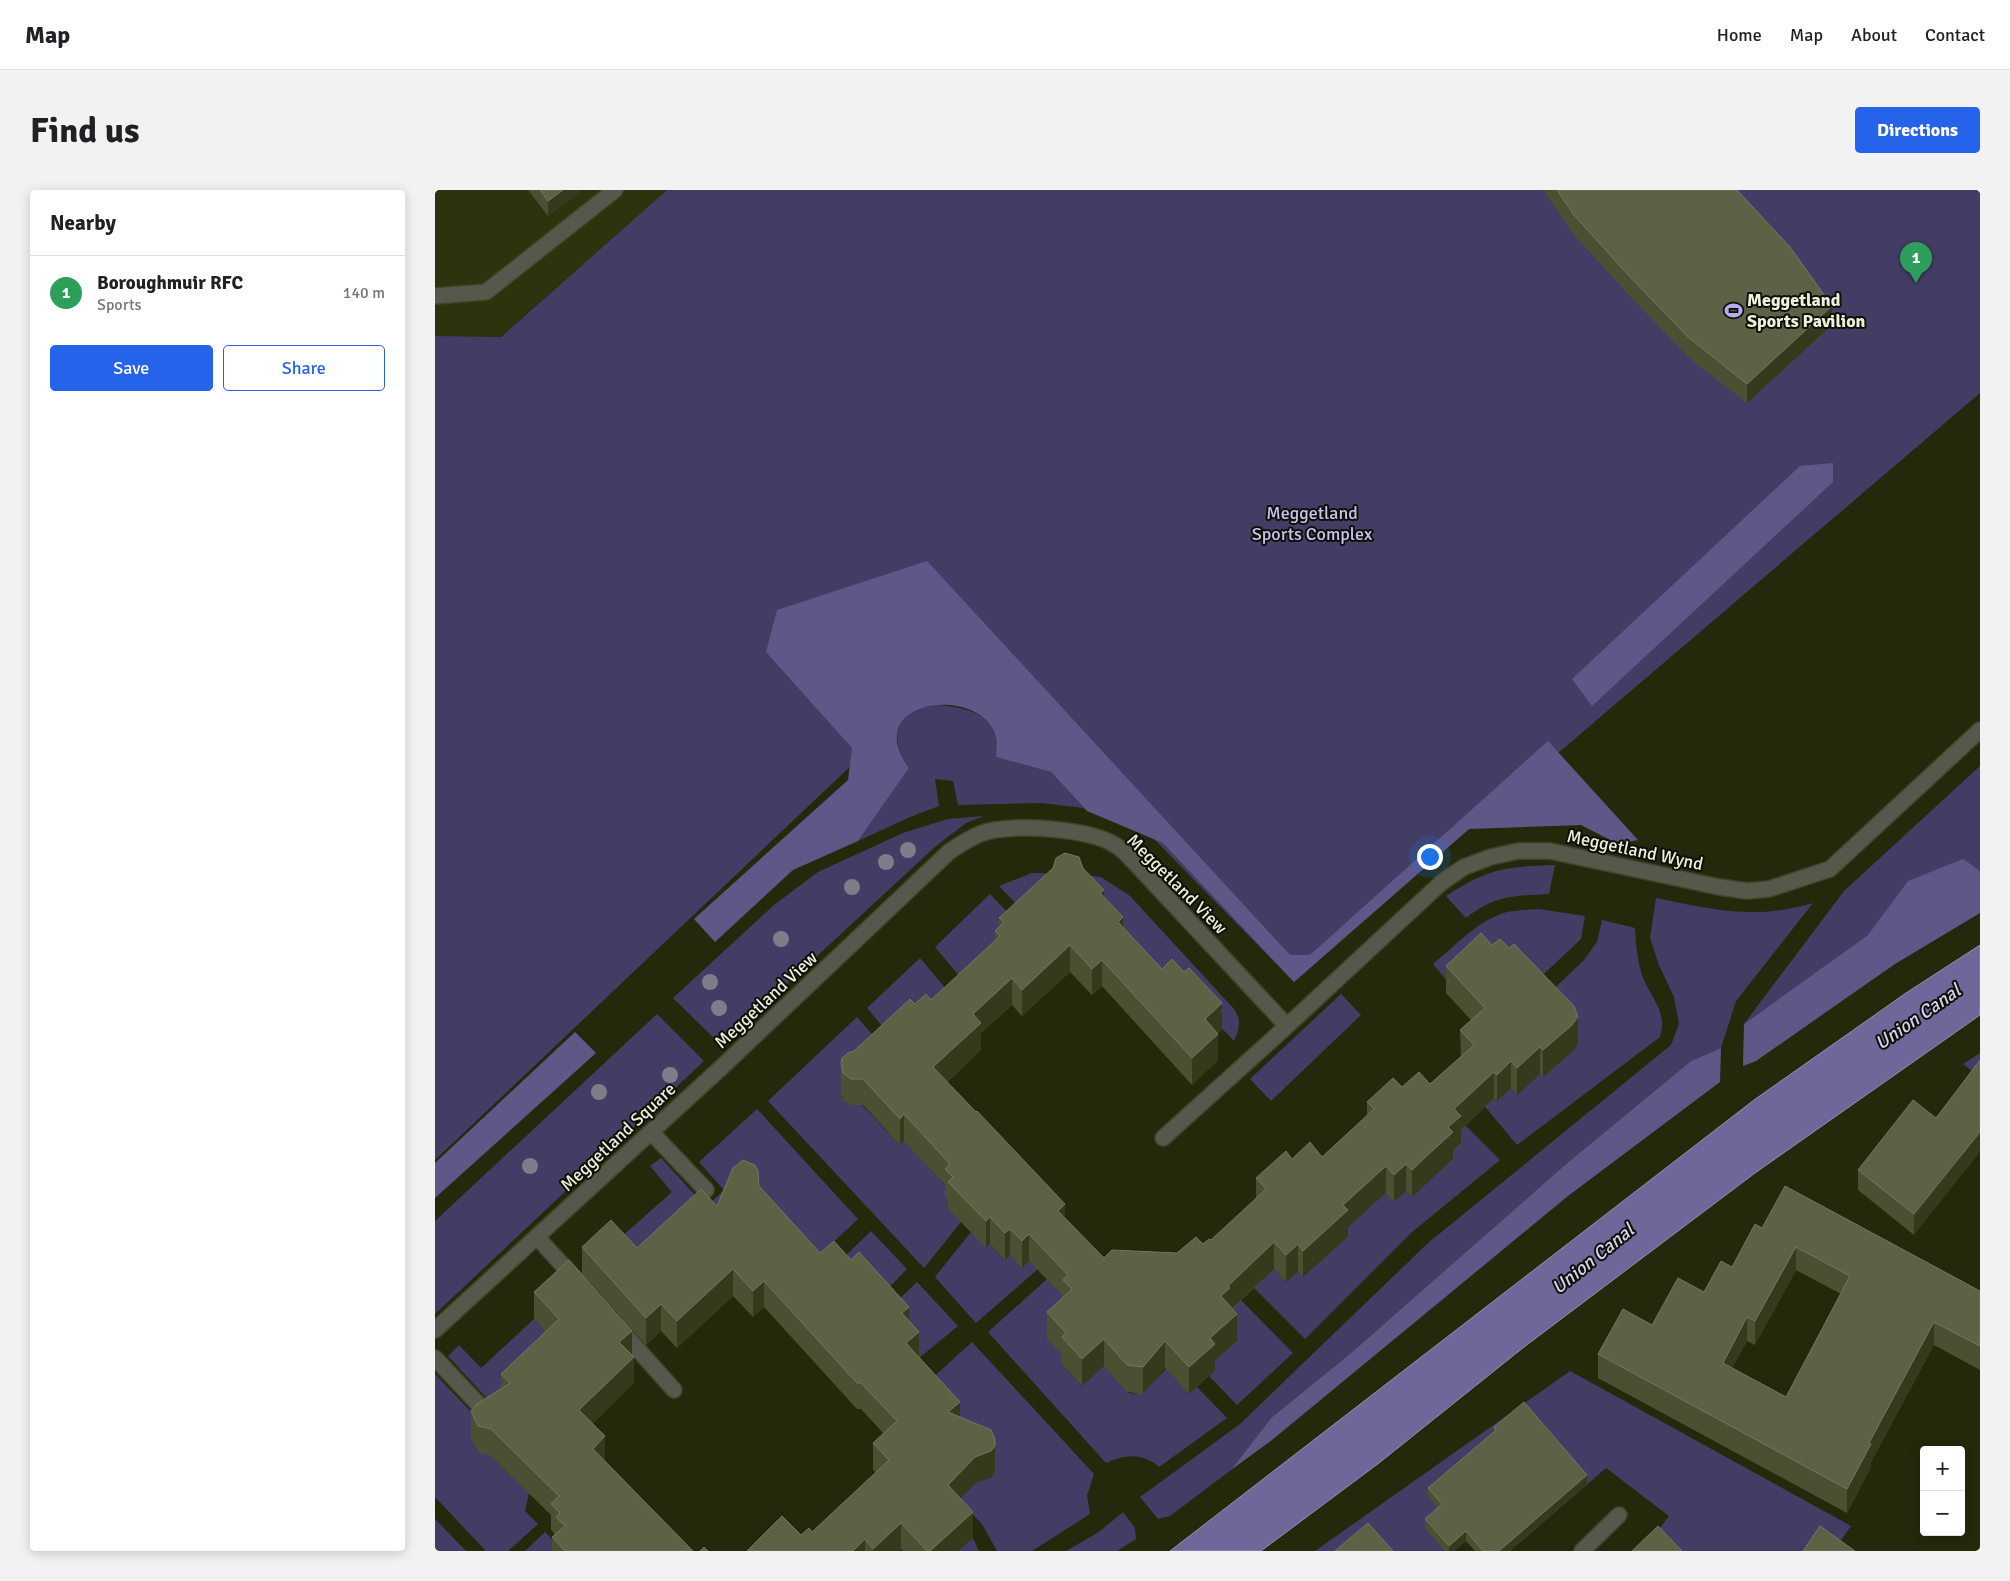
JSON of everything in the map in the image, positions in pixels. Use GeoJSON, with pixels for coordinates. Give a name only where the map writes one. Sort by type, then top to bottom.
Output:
{"type":"FeatureCollection","features":[{"type":"Feature","properties":{"kind":"street"},"geometry":{"type":"LineString","coordinates":[[435,296],[486,292],[615,190]]}},
{"type":"Feature","properties":{"kind":"street","name":"Meggetland Wynd"},"geometry":{"type":"LineString","coordinates":[[1287,1026],[1441,882],[1464,868],[1491,857],[1518,851],[1550,851],[1719,887],[1747,891],[1769,890],[1831,869],[1980,730]]}},
{"type":"Feature","properties":{"kind":"street","name":"Meggetland View"},"geometry":{"type":"LineString","coordinates":[[724,1066],[950,851],[971,838],[994,830],[1048,829],[1081,833],[1115,845],[1140,868],[1287,1026]]}},
{"type":"Feature","properties":{"kind":"street"},"geometry":{"type":"LineString","coordinates":[[1163,1138],[1287,1026]]}},
{"type":"Feature","properties":{"kind":"street","name":"Meggetland Square"},"geometry":{"type":"LineString","coordinates":[[435,1330],[724,1066]]}},
{"type":"Feature","properties":{"kind":"street"},"geometry":{"type":"LineString","coordinates":[[651,1132],[706,1190]]}},
{"type":"Feature","properties":{"kind":"street"},"geometry":{"type":"LineString","coordinates":[[537,1237],[585,1290]]}},
{"type":"Feature","properties":{"kind":"street"},"geometry":{"type":"LineString","coordinates":[[611,1319],[674,1390]]}},
{"type":"Feature","properties":{"kind":"street"},"geometry":{"type":"LineString","coordinates":[[435,1358],[480,1406]]}},
{"type":"Feature","properties":{"kind":"street"},"geometry":{"type":"LineString","coordinates":[[1582,1551],[1619,1515]]}},
{"type":"Feature","properties":{"kind":"shaded area"},"geometry":{"type":"Polygon","coordinates":[[[435,190],[667,190],[500,337],[435,336],[435,190]]]}},
{"type":"Feature","properties":{"kind":"shaded area"},"geometry":{"type":"Polygon","coordinates":[[[1833,463],[1833,482],[1592,706],[1572,679],[1800,466],[1833,463]]]}},
{"type":"Feature","properties":{"kind":"shaded area"},"geometry":{"type":"Polygon","coordinates":[[[927,561],[1290,955],[1310,955],[1548,741],[1638,840],[1618,844],[1581,825],[1469,829],[1294,982],[1163,843],[1087,811],[1051,772],[996,757],[996,737],[986,720],[969,710],[949,705],[928,706],[910,713],[899,726],[898,744],[909,768],[858,841],[793,870],[715,942],[694,919],[848,780],[852,748],[766,652],[777,610],[927,561]]]}},
{"type":"Feature","properties":{"kind":"shaded area"},"geometry":{"type":"Polygon","coordinates":[[[1963,859],[1980,871],[1980,913],[1895,964],[1756,1061],[1743,1066],[1744,1024],[1868,935],[1908,881],[1963,859]]]}},
{"type":"Feature","properties":{"kind":"shaded area"},"geometry":{"type":"Polygon","coordinates":[[[575,1032],[596,1053],[435,1198],[435,1163],[575,1032]]]}},
{"type":"Feature","properties":{"kind":"shaded area"},"geometry":{"type":"Polygon","coordinates":[[[1721,1048],[1720,1082],[1568,1196],[1272,1440],[1231,1470],[1271,1418],[1351,1353],[1566,1164],[1691,1061],[1721,1048]]]}},
{"type":"Feature","properties":{"kind":"green space","name":"Meggetland Sports Complex"},"geometry":{"type":"Polygon","coordinates":[[[667,190],[1980,190],[1980,393],[1469,829],[1294,982],[971,652],[435,1160],[435,336],[501,337],[667,190]]]}},
{"type":"Feature","properties":{"kind":"green space"},"geometry":{"type":"Polygon","coordinates":[[[934,705],[962,708],[979,715],[987,721],[996,737],[996,757],[1051,772],[1084,808],[1041,803],[958,805],[953,781],[935,779],[939,806],[858,841],[909,768],[901,754],[897,739],[900,724],[911,711],[934,705]]]}},
{"type":"Feature","properties":{"kind":"green space"},"geometry":{"type":"Polygon","coordinates":[[[1980,766],[1980,871],[1871,933],[1744,1024],[1844,891],[1980,766]]]}},
{"type":"Feature","properties":{"kind":"green space"},"geometry":{"type":"Polygon","coordinates":[[[984,816],[966,823],[936,846],[721,1045],[673,998],[774,905],[818,872],[903,833],[948,819],[984,816]]]}},
{"type":"Feature","properties":{"kind":"green space"},"geometry":{"type":"Polygon","coordinates":[[[1555,865],[1549,894],[1505,898],[1476,910],[1466,918],[1446,896],[1486,874],[1509,868],[1555,865]]]}},
{"type":"Feature","properties":{"kind":"green space"},"geometry":{"type":"Polygon","coordinates":[[[1032,873],[1079,874],[1101,877],[1130,896],[1237,1013],[1239,1025],[1234,1041],[1189,994],[1029,917],[999,886],[1032,873]]]}},
{"type":"Feature","properties":{"kind":"green space"},"geometry":{"type":"Polygon","coordinates":[[[990,894],[1020,925],[975,995],[935,947],[990,894]]]}},
{"type":"Feature","properties":{"kind":"green space"},"geometry":{"type":"Polygon","coordinates":[[[1656,898],[1716,909],[1753,912],[1792,908],[1813,903],[1736,1001],[1721,1048],[1691,1061],[1566,1164],[1351,1353],[1271,1418],[1231,1470],[1170,1516],[1158,1519],[1140,1497],[1240,1424],[1428,1243],[1671,1045],[1679,1024],[1674,997],[1659,965],[1650,938],[1656,898]]]}},
{"type":"Feature","properties":{"kind":"green space"},"geometry":{"type":"Polygon","coordinates":[[[1539,909],[1585,916],[1581,939],[1529,988],[1452,987],[1433,964],[1486,921],[1507,912],[1539,909]]]}},
{"type":"Feature","properties":{"kind":"green space"},"geometry":{"type":"Polygon","coordinates":[[[1602,920],[1635,928],[1636,946],[1642,975],[1657,1004],[1662,1019],[1660,1037],[1517,1145],[1481,1102],[1490,1094],[1497,1101],[1511,1088],[1517,1095],[1540,1074],[1543,1077],[1574,1050],[1577,1042],[1541,1001],[1584,960],[1597,942],[1602,920]]]}},
{"type":"Feature","properties":{"kind":"green space"},"geometry":{"type":"Polygon","coordinates":[[[920,958],[962,1008],[894,1040],[867,1008],[920,958]]]}},
{"type":"Feature","properties":{"kind":"green space"},"geometry":{"type":"Polygon","coordinates":[[[1341,994],[1361,1015],[1271,1101],[1250,1079],[1341,994]]]}},
{"type":"Feature","properties":{"kind":"green space"},"geometry":{"type":"Polygon","coordinates":[[[657,1014],[704,1061],[435,1314],[435,1221],[657,1014]]]}},
{"type":"Feature","properties":{"kind":"green space"},"geometry":{"type":"Polygon","coordinates":[[[857,1017],[885,1049],[842,1086],[842,1097],[851,1105],[861,1104],[900,1145],[905,1140],[950,1191],[953,1204],[948,1209],[961,1222],[924,1268],[768,1101],[857,1017]]]}},
{"type":"Feature","properties":{"kind":"green space"},"geometry":{"type":"Polygon","coordinates":[[[1980,1053],[1980,1077],[1963,1064],[1980,1053]]]}},
{"type":"Feature","properties":{"kind":"green space"},"geometry":{"type":"Polygon","coordinates":[[[757,1109],[858,1219],[808,1266],[731,1198],[625,1262],[611,1246],[672,1192],[650,1166],[661,1158],[706,1207],[724,1190],[699,1162],[757,1109]]]}},
{"type":"Feature","properties":{"kind":"green space"},"geometry":{"type":"Polygon","coordinates":[[[1465,1125],[1500,1160],[1411,1233],[1305,1339],[1246,1280],[1274,1269],[1286,1282],[1343,1232],[1383,1189],[1406,1191],[1412,1197],[1452,1159],[1448,1154],[1454,1136],[1465,1125]]]}},
{"type":"Feature","properties":{"kind":"green space"},"geometry":{"type":"Polygon","coordinates":[[[871,1231],[907,1269],[878,1299],[834,1267],[871,1231]]]}},
{"type":"Feature","properties":{"kind":"green space"},"geometry":{"type":"Polygon","coordinates":[[[971,1232],[990,1244],[1005,1260],[1010,1255],[1022,1267],[1029,1261],[1038,1269],[976,1323],[935,1277],[971,1232]]]}},
{"type":"Feature","properties":{"kind":"green space"},"geometry":{"type":"Polygon","coordinates":[[[1075,1254],[1068,1302],[1066,1360],[1062,1364],[1082,1386],[1107,1363],[1127,1392],[1139,1393],[1144,1391],[1166,1369],[1189,1394],[1197,1387],[1227,1418],[1159,1467],[1147,1459],[1134,1456],[1106,1463],[988,1332],[1075,1254]]]}},
{"type":"Feature","properties":{"kind":"green space"},"geometry":{"type":"Polygon","coordinates":[[[917,1282],[958,1326],[919,1358],[888,1310],[917,1282]]]}},
{"type":"Feature","properties":{"kind":"green space"},"geometry":{"type":"Polygon","coordinates":[[[1236,1295],[1293,1353],[1237,1405],[1209,1376],[1215,1370],[1210,1365],[1221,1323],[1236,1295]]]}},
{"type":"Feature","properties":{"kind":"green space"},"geometry":{"type":"Polygon","coordinates":[[[534,1319],[549,1335],[473,1438],[477,1451],[490,1454],[508,1473],[517,1475],[532,1491],[529,1494],[525,1511],[538,1524],[508,1551],[486,1551],[435,1497],[435,1374],[478,1419],[492,1404],[448,1356],[459,1345],[481,1368],[534,1319]]]}},
{"type":"Feature","properties":{"kind":"green space"},"geometry":{"type":"Polygon","coordinates":[[[972,1342],[1094,1474],[1087,1496],[1090,1514],[1032,1551],[997,1551],[982,1524],[959,1500],[978,1481],[991,1478],[995,1470],[994,1462],[916,1393],[972,1342]]]}},
{"type":"Feature","properties":{"kind":"green space"},"geometry":{"type":"Polygon","coordinates":[[[1570,1371],[1851,1526],[1836,1547],[1810,1551],[1673,1551],[1656,1533],[1669,1516],[1606,1468],[1523,1540],[1461,1469],[1442,1514],[1445,1551],[1315,1551],[1570,1371]]]}},
{"type":"Feature","properties":{"kind":"green space"},"geometry":{"type":"Polygon","coordinates":[[[1123,1512],[1135,1528],[1136,1539],[1117,1551],[1066,1551],[1099,1532],[1123,1512]]]}},
{"type":"Feature","properties":{"kind":"green space"},"geometry":{"type":"Polygon","coordinates":[[[435,1519],[466,1551],[435,1551],[435,1519]]]}},
{"type":"Feature","properties":{"kind":"green space"},"geometry":{"type":"Polygon","coordinates":[[[545,1532],[564,1551],[525,1551],[545,1532]]]}},
{"type":"Feature","properties":{"kind":"green space"},"geometry":{"type":"Polygon","coordinates":[[[973,1538],[979,1551],[958,1551],[973,1538]]]}},
{"type":"Feature","properties":{"kind":"water","name":"Union Canal"},"geometry":{"type":"Polygon","coordinates":[[[1980,945],[1980,1015],[1755,1173],[1524,1347],[1379,1463],[1261,1551],[1170,1551],[1754,1100],[1906,993],[1980,945]]]}},
{"type":"Feature","properties":{"kind":"building"},"geometry":{"type":"Polygon","coordinates":[[[540,190],[563,190],[548,201],[540,190]]]}},
{"type":"Feature","properties":{"kind":"building","name":"Meggetland Sports Pavilion"},"geometry":{"type":"Polygon","coordinates":[[[1557,190],[1737,190],[1790,247],[1832,306],[1747,384],[1688,337],[1574,215],[1557,190]]]}},
{"type":"Feature","properties":{"kind":"building"},"geometry":{"type":"Polygon","coordinates":[[[1065,853],[1079,857],[1083,868],[1104,890],[1100,893],[1123,917],[1118,922],[1162,969],[1172,959],[1184,972],[1189,968],[1222,1003],[1205,1019],[1218,1034],[1192,1058],[1102,960],[1092,969],[1070,945],[1022,990],[1012,978],[973,1014],[981,1023],[933,1067],[1065,1204],[1058,1211],[1104,1258],[1112,1250],[1177,1253],[1196,1237],[1203,1244],[1209,1239],[1211,1240],[1266,1189],[1256,1178],[1286,1151],[1292,1159],[1310,1142],[1322,1157],[1374,1109],[1367,1102],[1393,1078],[1402,1087],[1419,1072],[1430,1084],[1474,1045],[1460,1030],[1485,1008],[1446,966],[1481,933],[1492,945],[1500,939],[1509,948],[1514,944],[1574,1006],[1578,1017],[1571,1026],[1543,1050],[1540,1047],[1517,1068],[1511,1061],[1497,1075],[1494,1072],[1454,1109],[1461,1116],[1448,1127],[1453,1132],[1412,1170],[1406,1164],[1394,1175],[1386,1166],[1343,1205],[1348,1210],[1303,1251],[1298,1244],[1286,1255],[1274,1242],[1228,1286],[1230,1288],[1221,1296],[1237,1314],[1210,1338],[1215,1344],[1189,1367],[1165,1341],[1143,1367],[1127,1365],[1104,1339],[1082,1359],[1062,1337],[1066,1333],[1047,1312],[1072,1289],[1063,1280],[1068,1275],[1029,1234],[1022,1241],[1010,1229],[1005,1233],[990,1217],[986,1221],[948,1182],[953,1177],[945,1169],[950,1164],[904,1114],[900,1119],[863,1079],[851,1079],[843,1073],[841,1063],[842,1058],[854,1051],[910,999],[915,1004],[926,994],[931,1000],[1000,936],[995,931],[1004,922],[999,918],[1053,868],[1056,858],[1065,853]]]}},
{"type":"Feature","properties":{"kind":"building"},"geometry":{"type":"Polygon","coordinates":[[[1980,1060],[1980,1132],[1914,1214],[1858,1170],[1913,1100],[1936,1118],[1980,1060]]]}},
{"type":"Feature","properties":{"kind":"building"},"geometry":{"type":"Polygon","coordinates":[[[743,1160],[755,1165],[758,1171],[759,1186],[820,1253],[834,1241],[851,1260],[859,1252],[909,1307],[902,1313],[919,1332],[906,1343],[960,1402],[948,1412],[991,1430],[995,1439],[995,1446],[991,1451],[975,1457],[948,1485],[973,1512],[930,1551],[927,1551],[901,1523],[873,1549],[865,1539],[853,1551],[747,1551],[782,1516],[801,1535],[809,1528],[812,1532],[889,1460],[873,1443],[897,1421],[861,1383],[857,1383],[764,1281],[753,1291],[733,1269],[677,1321],[661,1304],[646,1318],[582,1247],[611,1220],[637,1248],[701,1189],[717,1206],[733,1168],[743,1160]]]}},
{"type":"Feature","properties":{"kind":"building"},"geometry":{"type":"Polygon","coordinates":[[[1785,1186],[1980,1291],[1980,1346],[1934,1322],[1869,1443],[1871,1444],[1847,1489],[1598,1354],[1623,1309],[1652,1325],[1678,1278],[1704,1292],[1721,1261],[1732,1267],[1755,1224],[1762,1228],[1785,1186]],[[1796,1247],[1755,1321],[1747,1317],[1723,1363],[1786,1397],[1850,1276],[1796,1247]]]}},
{"type":"Feature","properties":{"kind":"building"},"geometry":{"type":"Polygon","coordinates":[[[569,1260],[632,1331],[619,1342],[634,1357],[579,1410],[605,1436],[593,1449],[693,1551],[565,1551],[552,1537],[565,1526],[556,1517],[560,1513],[551,1504],[559,1496],[491,1429],[478,1426],[471,1411],[477,1404],[510,1383],[501,1374],[559,1319],[534,1292],[569,1260]]]}},
{"type":"Feature","properties":{"kind":"building"},"geometry":{"type":"Polygon","coordinates":[[[1524,1402],[1587,1475],[1499,1551],[1483,1551],[1466,1531],[1449,1546],[1425,1519],[1442,1504],[1428,1488],[1496,1430],[1494,1427],[1524,1402]]]}},
{"type":"Feature","properties":{"kind":"building"},"geometry":{"type":"Polygon","coordinates":[[[1368,1523],[1393,1551],[1335,1551],[1368,1523]]]}},
{"type":"Feature","properties":{"kind":"building"},"geometry":{"type":"Polygon","coordinates":[[[1658,1526],[1682,1551],[1632,1551],[1658,1526]]]}},
{"type":"Feature","properties":{"kind":"building"},"geometry":{"type":"Polygon","coordinates":[[[1820,1526],[1855,1551],[1803,1551],[1820,1526]]]}},
{"type":"Feature","properties":{"kind":"building"},"geometry":{"type":"Polygon","coordinates":[[[704,1547],[708,1551],[700,1551],[704,1547]]]}},
{"type":"Feature","properties":{"kind":"place","name":"Boroughmuir RFC"},"geometry":{"type":"Point","coordinates":[1916,283]}},
{"type":"Feature","properties":{"kind":"place","name":"Meggetland Sports Pavilion"},"geometry":{"type":"Point","coordinates":[1733,310]}}]}
